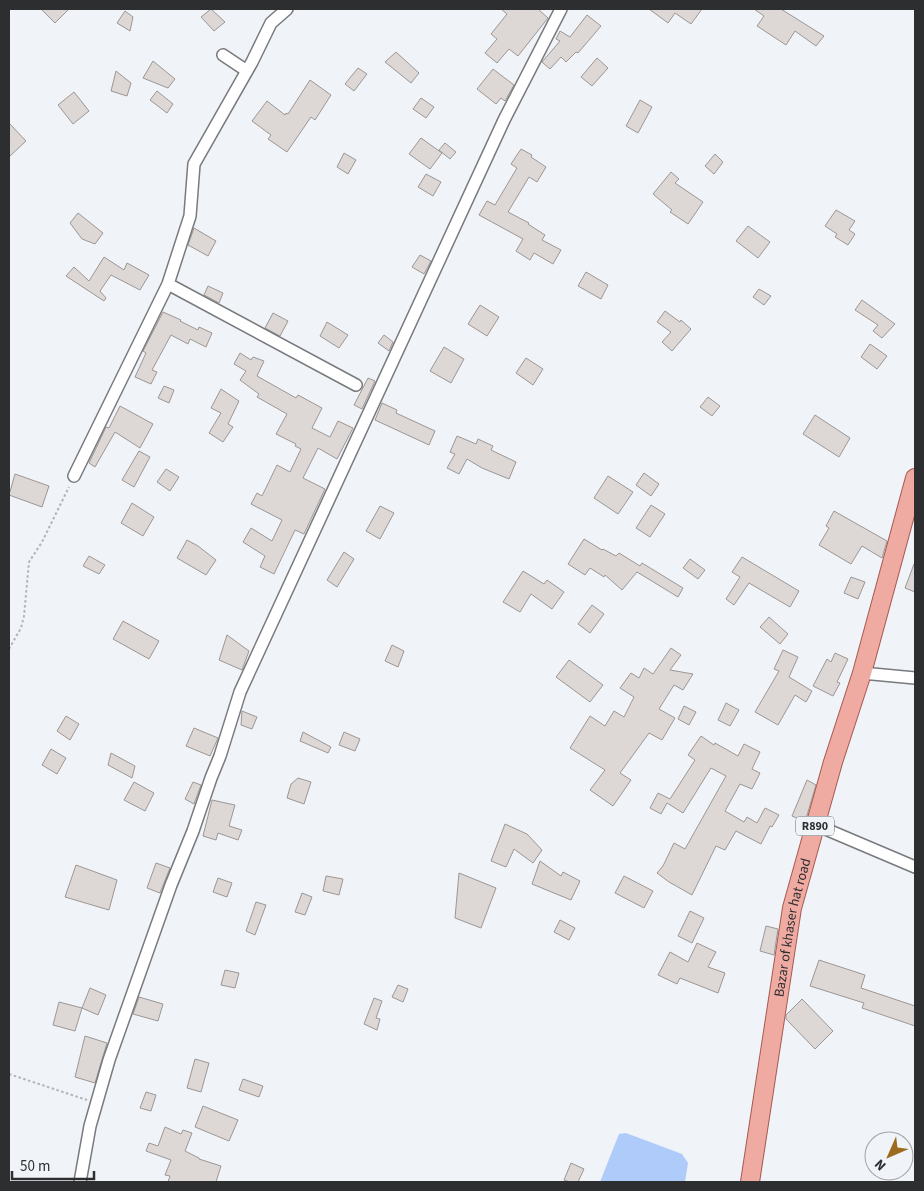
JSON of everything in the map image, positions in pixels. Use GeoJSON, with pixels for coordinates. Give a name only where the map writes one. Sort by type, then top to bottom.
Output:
{"type":"FeatureCollection","features":[{"type":"Feature","properties":{"kind":"main road","name":"Bazar of khaser hat road"},"geometry":{"type":"LineString","coordinates":[[750,1182],[792,908],[833,762],[862,673],[915,478]]}},
{"type":"Feature","properties":{"kind":"street"},"geometry":{"type":"LineString","coordinates":[[74,476],[168,284],[190,216],[194,164],[247,72],[271,23],[287,9]]}},
{"type":"Feature","properties":{"kind":"street"},"geometry":{"type":"LineString","coordinates":[[80,1182],[96,1103],[129,1002],[220,756],[240,692],[500,129],[561,9]]}},
{"type":"Feature","properties":{"kind":"street"},"geometry":{"type":"LineString","coordinates":[[223,56],[247,72]]}},
{"type":"Feature","properties":{"kind":"street"},"geometry":{"type":"LineString","coordinates":[[168,284],[356,385]]}},
{"type":"Feature","properties":{"kind":"street"},"geometry":{"type":"LineString","coordinates":[[862,673],[915,678]]}},
{"type":"Feature","properties":{"kind":"street"},"geometry":{"type":"LineString","coordinates":[[816,825],[915,867]]}},
{"type":"Feature","properties":{"kind":"path"},"geometry":{"type":"LineString","coordinates":[[9,649],[24,616],[29,562],[42,542],[74,476]]}},
{"type":"Feature","properties":{"kind":"path"},"geometry":{"type":"LineString","coordinates":[[9,1074],[96,1103]]}},
{"type":"Feature","properties":{"kind":"water"},"geometry":{"type":"Polygon","coordinates":[[[626,1133],[682,1154],[688,1163],[685,1182],[600,1182],[619,1134],[626,1133]]]}},
{"type":"Feature","properties":{"kind":"building"},"geometry":{"type":"Polygon","coordinates":[[[41,9],[69,9],[55,23],[41,9]]]}},
{"type":"Feature","properties":{"kind":"building"},"geometry":{"type":"Polygon","coordinates":[[[211,9],[225,22],[214,31],[201,17],[211,9]]]}},
{"type":"Feature","properties":{"kind":"building"},"geometry":{"type":"Polygon","coordinates":[[[501,9],[538,9],[548,18],[518,56],[509,49],[497,63],[485,53],[497,39],[491,34],[507,14],[501,9]]]}},
{"type":"Feature","properties":{"kind":"building"},"geometry":{"type":"Polygon","coordinates":[[[649,9],[702,9],[691,24],[675,13],[668,23],[649,9]]]}},
{"type":"Feature","properties":{"kind":"building"},"geometry":{"type":"Polygon","coordinates":[[[754,9],[781,9],[824,36],[816,46],[795,31],[786,45],[757,26],[764,16],[754,9]]]}},
{"type":"Feature","properties":{"kind":"building"},"geometry":{"type":"Polygon","coordinates":[[[125,11],[133,17],[130,31],[117,23],[125,11]]]}},
{"type":"Feature","properties":{"kind":"building"},"geometry":{"type":"Polygon","coordinates":[[[587,15],[601,26],[578,53],[576,52],[566,62],[561,57],[550,69],[542,62],[560,41],[556,39],[560,31],[570,37],[587,15]]]}},
{"type":"Feature","properties":{"kind":"building"},"geometry":{"type":"Polygon","coordinates":[[[396,52],[419,73],[411,83],[385,62],[396,52]]]}},
{"type":"Feature","properties":{"kind":"building"},"geometry":{"type":"Polygon","coordinates":[[[597,58],[608,68],[592,86],[581,77],[597,58]]]}},
{"type":"Feature","properties":{"kind":"building"},"geometry":{"type":"Polygon","coordinates":[[[153,61],[175,79],[168,88],[143,78],[153,61]]]}},
{"type":"Feature","properties":{"kind":"building"},"geometry":{"type":"Polygon","coordinates":[[[358,68],[367,74],[354,91],[345,84],[358,68]]]}},
{"type":"Feature","properties":{"kind":"building"},"geometry":{"type":"Polygon","coordinates":[[[493,69],[514,85],[505,101],[501,98],[496,104],[477,89],[493,69]]]}},
{"type":"Feature","properties":{"kind":"building"},"geometry":{"type":"Polygon","coordinates":[[[116,71],[131,83],[127,96],[111,91],[116,71]]]}},
{"type":"Feature","properties":{"kind":"building"},"geometry":{"type":"Polygon","coordinates":[[[310,80],[331,95],[315,120],[311,117],[287,152],[268,139],[271,135],[252,121],[267,101],[285,115],[286,113],[288,114],[310,80]]]}},
{"type":"Feature","properties":{"kind":"building"},"geometry":{"type":"Polygon","coordinates":[[[157,91],[173,104],[167,113],[150,100],[157,91]]]}},
{"type":"Feature","properties":{"kind":"building"},"geometry":{"type":"Polygon","coordinates":[[[74,92],[89,111],[73,124],[58,105],[74,92]]]}},
{"type":"Feature","properties":{"kind":"building"},"geometry":{"type":"Polygon","coordinates":[[[421,98],[434,107],[426,118],[413,109],[421,98]]]}},
{"type":"Feature","properties":{"kind":"building"},"geometry":{"type":"Polygon","coordinates":[[[640,100],[652,107],[638,133],[626,126],[640,100]]]}},
{"type":"Feature","properties":{"kind":"building"},"geometry":{"type":"Polygon","coordinates":[[[9,123],[26,141],[9,157],[9,123]]]}},
{"type":"Feature","properties":{"kind":"building"},"geometry":{"type":"Polygon","coordinates":[[[421,138],[442,153],[430,169],[409,154],[421,138]]]}},
{"type":"Feature","properties":{"kind":"building"},"geometry":{"type":"Polygon","coordinates":[[[445,143],[456,152],[450,159],[439,150],[445,143]]]}},
{"type":"Feature","properties":{"kind":"building"},"geometry":{"type":"Polygon","coordinates":[[[521,149],[532,155],[531,157],[546,167],[537,182],[529,177],[508,212],[529,223],[545,235],[542,240],[561,250],[553,264],[534,253],[530,260],[516,251],[523,239],[479,215],[487,201],[495,205],[517,168],[511,164],[521,149]]]}},
{"type":"Feature","properties":{"kind":"building"},"geometry":{"type":"Polygon","coordinates":[[[344,153],[356,160],[348,174],[337,167],[344,153]]]}},
{"type":"Feature","properties":{"kind":"building"},"geometry":{"type":"Polygon","coordinates":[[[715,154],[723,162],[714,174],[705,166],[715,154]]]}},
{"type":"Feature","properties":{"kind":"building"},"geometry":{"type":"Polygon","coordinates":[[[671,172],[679,179],[675,183],[703,202],[688,224],[670,212],[672,210],[653,194],[671,172]]]}},
{"type":"Feature","properties":{"kind":"building"},"geometry":{"type":"Polygon","coordinates":[[[426,174],[441,182],[433,196],[418,187],[426,174]]]}},
{"type":"Feature","properties":{"kind":"building"},"geometry":{"type":"Polygon","coordinates":[[[836,210],[855,221],[849,230],[855,234],[848,245],[835,237],[837,234],[825,226],[836,210]]]}},
{"type":"Feature","properties":{"kind":"building"},"geometry":{"type":"Polygon","coordinates":[[[78,213],[103,233],[95,244],[82,239],[70,223],[78,213]]]}},
{"type":"Feature","properties":{"kind":"building"},"geometry":{"type":"Polygon","coordinates":[[[748,226],[770,242],[758,258],[736,241],[748,226]]]}},
{"type":"Feature","properties":{"kind":"building"},"geometry":{"type":"Polygon","coordinates":[[[194,228],[216,241],[208,256],[188,245],[194,228]]]}},
{"type":"Feature","properties":{"kind":"building"},"geometry":{"type":"Polygon","coordinates":[[[420,255],[431,261],[424,274],[412,267],[420,255]]]}},
{"type":"Feature","properties":{"kind":"building"},"geometry":{"type":"Polygon","coordinates":[[[104,257],[124,270],[127,263],[149,275],[140,290],[111,275],[100,291],[106,298],[104,301],[66,276],[74,267],[89,281],[104,257]]]}},
{"type":"Feature","properties":{"kind":"building"},"geometry":{"type":"Polygon","coordinates":[[[586,272],[608,285],[601,299],[578,286],[586,272]]]}},
{"type":"Feature","properties":{"kind":"building"},"geometry":{"type":"Polygon","coordinates":[[[208,286],[223,293],[219,303],[204,295],[208,286]]]}},
{"type":"Feature","properties":{"kind":"building"},"geometry":{"type":"Polygon","coordinates":[[[759,289],[771,296],[764,305],[753,297],[759,289]]]}},
{"type":"Feature","properties":{"kind":"building"},"geometry":{"type":"Polygon","coordinates":[[[862,300],[895,324],[882,338],[873,331],[878,325],[855,310],[862,300]]]}},
{"type":"Feature","properties":{"kind":"building"},"geometry":{"type":"Polygon","coordinates":[[[480,305],[499,317],[487,336],[468,324],[480,305]]]}},
{"type":"Feature","properties":{"kind":"building"},"geometry":{"type":"Polygon","coordinates":[[[665,311],[680,322],[681,320],[691,329],[672,351],[662,342],[671,332],[657,322],[665,311]]]}},
{"type":"Feature","properties":{"kind":"building"},"geometry":{"type":"Polygon","coordinates":[[[163,312],[198,330],[199,327],[212,333],[206,347],[190,339],[188,344],[171,335],[152,370],[157,372],[151,384],[135,377],[146,353],[143,351],[163,312]]]}},
{"type":"Feature","properties":{"kind":"building"},"geometry":{"type":"Polygon","coordinates":[[[273,313],[288,321],[280,336],[265,328],[273,313]]]}},
{"type":"Feature","properties":{"kind":"building"},"geometry":{"type":"Polygon","coordinates":[[[327,322],[348,335],[339,348],[320,336],[327,322]]]}},
{"type":"Feature","properties":{"kind":"building"},"geometry":{"type":"Polygon","coordinates":[[[384,335],[393,342],[389,351],[378,343],[384,335]]]}},
{"type":"Feature","properties":{"kind":"building"},"geometry":{"type":"Polygon","coordinates":[[[870,344],[887,356],[877,369],[861,357],[870,344]]]}},
{"type":"Feature","properties":{"kind":"building"},"geometry":{"type":"Polygon","coordinates":[[[444,347],[464,359],[451,383],[430,371],[444,347]]]}},
{"type":"Feature","properties":{"kind":"building"},"geometry":{"type":"Polygon","coordinates":[[[240,353],[251,360],[253,357],[264,361],[257,376],[296,398],[298,395],[322,408],[312,428],[330,437],[338,421],[353,428],[337,459],[318,448],[303,478],[325,489],[304,534],[295,530],[274,574],[260,567],[265,556],[243,542],[251,528],[272,541],[282,520],[251,504],[257,493],[262,496],[277,465],[290,472],[301,449],[295,446],[296,444],[276,434],[287,414],[257,397],[259,394],[240,380],[246,371],[234,364],[240,353]]]}},
{"type":"Feature","properties":{"kind":"building"},"geometry":{"type":"Polygon","coordinates":[[[526,358],[543,369],[533,385],[516,373],[526,358]]]}},
{"type":"Feature","properties":{"kind":"building"},"geometry":{"type":"Polygon","coordinates":[[[368,378],[375,381],[362,409],[354,405],[368,378]]]}},
{"type":"Feature","properties":{"kind":"building"},"geometry":{"type":"Polygon","coordinates":[[[164,386],[174,390],[169,403],[158,398],[164,386]]]}},
{"type":"Feature","properties":{"kind":"building"},"geometry":{"type":"Polygon","coordinates":[[[221,389],[239,401],[228,424],[233,427],[223,442],[209,433],[221,413],[211,408],[221,389]]]}},
{"type":"Feature","properties":{"kind":"building"},"geometry":{"type":"Polygon","coordinates":[[[708,397],[720,406],[712,416],[700,407],[708,397]]]}},
{"type":"Feature","properties":{"kind":"building"},"geometry":{"type":"Polygon","coordinates":[[[382,403],[397,410],[396,413],[435,431],[429,445],[375,420],[382,403]]]}},
{"type":"Feature","properties":{"kind":"building"},"geometry":{"type":"Polygon","coordinates":[[[120,406],[153,424],[140,448],[115,432],[95,467],[89,463],[106,427],[109,428],[120,406]]]}},
{"type":"Feature","properties":{"kind":"building"},"geometry":{"type":"Polygon","coordinates":[[[815,415],[850,438],[839,457],[803,434],[815,415]]]}},
{"type":"Feature","properties":{"kind":"building"},"geometry":{"type":"Polygon","coordinates":[[[457,436],[476,444],[478,439],[493,446],[491,450],[516,462],[509,479],[482,468],[467,459],[459,474],[447,468],[455,454],[450,452],[457,436]]]}},
{"type":"Feature","properties":{"kind":"building"},"geometry":{"type":"Polygon","coordinates":[[[139,451],[150,457],[134,487],[122,480],[139,451]]]}},
{"type":"Feature","properties":{"kind":"building"},"geometry":{"type":"Polygon","coordinates":[[[166,469],[179,477],[170,491],[157,482],[166,469]]]}},
{"type":"Feature","properties":{"kind":"building"},"geometry":{"type":"Polygon","coordinates":[[[644,473],[659,484],[651,496],[636,485],[644,473]]]}},
{"type":"Feature","properties":{"kind":"building"},"geometry":{"type":"Polygon","coordinates":[[[15,474],[49,486],[42,507],[9,495],[15,474]]]}},
{"type":"Feature","properties":{"kind":"building"},"geometry":{"type":"Polygon","coordinates":[[[608,476],[633,492],[618,514],[594,498],[608,476]]]}},
{"type":"Feature","properties":{"kind":"building"},"geometry":{"type":"Polygon","coordinates":[[[132,503],[154,517],[143,536],[121,523],[132,503]]]}},
{"type":"Feature","properties":{"kind":"building"},"geometry":{"type":"Polygon","coordinates":[[[651,505],[665,514],[650,537],[636,528],[651,505]]]}},
{"type":"Feature","properties":{"kind":"building"},"geometry":{"type":"Polygon","coordinates":[[[380,506],[394,513],[380,539],[366,531],[380,506]]]}},
{"type":"Feature","properties":{"kind":"building"},"geometry":{"type":"Polygon","coordinates":[[[834,511],[887,541],[882,558],[862,546],[851,564],[819,545],[829,528],[826,526],[834,511]]]}},
{"type":"Feature","properties":{"kind":"building"},"geometry":{"type":"Polygon","coordinates":[[[584,539],[616,556],[619,553],[640,566],[642,563],[683,588],[678,597],[637,572],[622,590],[605,575],[604,577],[590,568],[585,575],[568,564],[584,539]]]}},
{"type":"Feature","properties":{"kind":"building"},"geometry":{"type":"Polygon","coordinates":[[[187,540],[216,560],[206,575],[177,558],[187,540]]]}},
{"type":"Feature","properties":{"kind":"building"},"geometry":{"type":"Polygon","coordinates":[[[344,552],[354,559],[337,587],[327,580],[344,552]]]}},
{"type":"Feature","properties":{"kind":"building"},"geometry":{"type":"Polygon","coordinates":[[[89,556],[105,565],[99,574],[83,566],[89,556]]]}},
{"type":"Feature","properties":{"kind":"building"},"geometry":{"type":"Polygon","coordinates":[[[742,557],[799,591],[790,607],[749,583],[734,605],[726,599],[740,577],[732,572],[742,557]]]}},
{"type":"Feature","properties":{"kind":"building"},"geometry":{"type":"Polygon","coordinates":[[[690,559],[705,570],[698,579],[683,568],[690,559]]]}},
{"type":"Feature","properties":{"kind":"building"},"geometry":{"type":"Polygon","coordinates":[[[915,564],[915,592],[905,588],[915,564]]]}},
{"type":"Feature","properties":{"kind":"building"},"geometry":{"type":"Polygon","coordinates":[[[523,571],[544,584],[547,580],[564,592],[552,609],[531,594],[520,612],[503,602],[523,571]]]}},
{"type":"Feature","properties":{"kind":"building"},"geometry":{"type":"Polygon","coordinates":[[[851,577],[865,582],[858,599],[844,593],[851,577]]]}},
{"type":"Feature","properties":{"kind":"building"},"geometry":{"type":"Polygon","coordinates":[[[592,605],[604,614],[590,633],[578,624],[592,605]]]}},
{"type":"Feature","properties":{"kind":"building"},"geometry":{"type":"Polygon","coordinates":[[[769,617],[788,634],[780,644],[760,627],[769,617]]]}},
{"type":"Feature","properties":{"kind":"building"},"geometry":{"type":"Polygon","coordinates":[[[123,621],[159,641],[149,659],[113,639],[123,621]]]}},
{"type":"Feature","properties":{"kind":"building"},"geometry":{"type":"Polygon","coordinates":[[[227,635],[249,651],[242,670],[219,660],[227,635]]]}},
{"type":"Feature","properties":{"kind":"building"},"geometry":{"type":"Polygon","coordinates":[[[392,645],[404,651],[398,667],[385,661],[392,645]]]}},
{"type":"Feature","properties":{"kind":"building"},"geometry":{"type":"Polygon","coordinates":[[[671,648],[681,655],[670,670],[693,674],[683,690],[674,685],[659,709],[675,718],[662,740],[649,733],[620,773],[631,780],[613,806],[590,790],[605,770],[570,748],[590,716],[605,726],[614,711],[624,717],[634,697],[620,688],[631,673],[639,678],[644,668],[653,674],[671,648]]]}},
{"type":"Feature","properties":{"kind":"building"},"geometry":{"type":"Polygon","coordinates":[[[783,650],[798,657],[789,677],[812,691],[806,702],[795,695],[778,725],[755,712],[779,671],[774,669],[783,650]]]}},
{"type":"Feature","properties":{"kind":"building"},"geometry":{"type":"Polygon","coordinates":[[[835,653],[848,659],[837,682],[840,683],[833,696],[813,686],[827,659],[831,662],[835,653]]]}},
{"type":"Feature","properties":{"kind":"building"},"geometry":{"type":"Polygon","coordinates":[[[569,660],[603,685],[590,702],[556,677],[569,660]]]}},
{"type":"Feature","properties":{"kind":"building"},"geometry":{"type":"Polygon","coordinates":[[[726,703],[739,710],[730,726],[718,720],[726,703]]]}},
{"type":"Feature","properties":{"kind":"building"},"geometry":{"type":"Polygon","coordinates":[[[684,706],[696,712],[689,725],[678,719],[684,706]]]}},
{"type":"Feature","properties":{"kind":"building"},"geometry":{"type":"Polygon","coordinates":[[[242,711],[257,717],[252,729],[241,725],[242,711]]]}},
{"type":"Feature","properties":{"kind":"building"},"geometry":{"type":"Polygon","coordinates":[[[66,716],[79,724],[70,740],[57,731],[66,716]]]}},
{"type":"Feature","properties":{"kind":"building"},"geometry":{"type":"Polygon","coordinates":[[[194,728],[218,738],[210,756],[186,746],[194,728]]]}},
{"type":"Feature","properties":{"kind":"building"},"geometry":{"type":"Polygon","coordinates":[[[303,732],[331,747],[328,753],[300,741],[303,732]]]}},
{"type":"Feature","properties":{"kind":"building"},"geometry":{"type":"Polygon","coordinates":[[[344,732],[360,739],[355,751],[339,745],[344,732]]]}},
{"type":"Feature","properties":{"kind":"building"},"geometry":{"type":"Polygon","coordinates":[[[701,736],[714,745],[715,743],[738,756],[744,744],[760,752],[752,769],[760,773],[752,789],[740,784],[725,811],[744,822],[747,817],[757,823],[765,808],[779,815],[772,827],[770,826],[761,844],[736,831],[725,850],[716,846],[692,895],[657,873],[663,866],[674,843],[685,849],[726,776],[711,768],[683,813],[667,803],[661,814],[650,808],[658,793],[670,799],[695,760],[688,755],[701,736]]]}},
{"type":"Feature","properties":{"kind":"building"},"geometry":{"type":"Polygon","coordinates":[[[51,749],[66,758],[57,774],[42,765],[51,749]]]}},
{"type":"Feature","properties":{"kind":"building"},"geometry":{"type":"Polygon","coordinates":[[[111,753],[135,766],[132,778],[108,765],[111,753]]]}},
{"type":"Feature","properties":{"kind":"building"},"geometry":{"type":"Polygon","coordinates":[[[298,778],[311,782],[304,804],[287,798],[291,784],[298,778]]]}},
{"type":"Feature","properties":{"kind":"building"},"geometry":{"type":"Polygon","coordinates":[[[807,780],[816,785],[805,822],[792,816],[807,780]]]}},
{"type":"Feature","properties":{"kind":"building"},"geometry":{"type":"Polygon","coordinates":[[[134,782],[154,793],[145,811],[124,800],[134,782]]]}},
{"type":"Feature","properties":{"kind":"building"},"geometry":{"type":"Polygon","coordinates":[[[193,782],[201,785],[194,804],[185,799],[193,782]]]}},
{"type":"Feature","properties":{"kind":"building"},"geometry":{"type":"Polygon","coordinates":[[[212,800],[235,805],[229,826],[242,830],[238,840],[218,833],[216,840],[203,836],[212,800]]]}},
{"type":"Feature","properties":{"kind":"building"},"geometry":{"type":"Polygon","coordinates":[[[505,824],[527,834],[542,850],[533,863],[514,849],[506,867],[491,861],[505,824]]]}},
{"type":"Feature","properties":{"kind":"building"},"geometry":{"type":"Polygon","coordinates":[[[540,861],[561,876],[563,872],[580,881],[571,900],[532,884],[540,861]]]}},
{"type":"Feature","properties":{"kind":"building"},"geometry":{"type":"Polygon","coordinates":[[[156,863],[170,868],[160,893],[147,888],[156,863]]]}},
{"type":"Feature","properties":{"kind":"building"},"geometry":{"type":"Polygon","coordinates":[[[76,865],[117,880],[109,910],[65,897],[76,865]]]}},
{"type":"Feature","properties":{"kind":"building"},"geometry":{"type":"Polygon","coordinates":[[[459,873],[496,888],[481,928],[455,918],[459,873]]]}},
{"type":"Feature","properties":{"kind":"building"},"geometry":{"type":"Polygon","coordinates":[[[326,876],[343,879],[339,895],[323,891],[326,876]]]}},
{"type":"Feature","properties":{"kind":"building"},"geometry":{"type":"Polygon","coordinates":[[[624,876],[653,891],[644,908],[615,893],[624,876]]]}},
{"type":"Feature","properties":{"kind":"building"},"geometry":{"type":"Polygon","coordinates":[[[218,878],[232,883],[227,897],[213,892],[218,878]]]}},
{"type":"Feature","properties":{"kind":"building"},"geometry":{"type":"Polygon","coordinates":[[[302,893],[312,897],[305,915],[295,912],[302,893]]]}},
{"type":"Feature","properties":{"kind":"building"},"geometry":{"type":"Polygon","coordinates":[[[256,902],[266,905],[255,935],[246,931],[256,902]]]}},
{"type":"Feature","properties":{"kind":"building"},"geometry":{"type":"Polygon","coordinates":[[[690,911],[704,918],[692,943],[678,936],[690,911]]]}},
{"type":"Feature","properties":{"kind":"building"},"geometry":{"type":"Polygon","coordinates":[[[560,920],[575,928],[569,940],[554,932],[560,920]]]}},
{"type":"Feature","properties":{"kind":"building"},"geometry":{"type":"Polygon","coordinates":[[[766,926],[778,929],[774,955],[760,951],[766,926]]]}},
{"type":"Feature","properties":{"kind":"building"},"geometry":{"type":"Polygon","coordinates":[[[697,943],[716,952],[708,967],[725,973],[718,993],[680,978],[677,984],[658,975],[670,952],[688,962],[697,943]]]}},
{"type":"Feature","properties":{"kind":"building"},"geometry":{"type":"Polygon","coordinates":[[[819,960],[865,975],[861,988],[915,1006],[915,1026],[862,1008],[864,1003],[810,986],[819,960]]]}},
{"type":"Feature","properties":{"kind":"building"},"geometry":{"type":"Polygon","coordinates":[[[225,970],[239,973],[235,988],[221,985],[225,970]]]}},
{"type":"Feature","properties":{"kind":"building"},"geometry":{"type":"Polygon","coordinates":[[[398,985],[408,989],[403,1002],[392,997],[398,985]]]}},
{"type":"Feature","properties":{"kind":"building"},"geometry":{"type":"Polygon","coordinates":[[[90,988],[106,995],[98,1015],[82,1008],[90,988]]]}},
{"type":"Feature","properties":{"kind":"building"},"geometry":{"type":"Polygon","coordinates":[[[139,997],[163,1004],[158,1021],[133,1014],[139,997]]]}},
{"type":"Feature","properties":{"kind":"building"},"geometry":{"type":"Polygon","coordinates":[[[374,998],[382,1001],[376,1018],[380,1019],[377,1030],[364,1024],[374,998]]]}},
{"type":"Feature","properties":{"kind":"building"},"geometry":{"type":"Polygon","coordinates":[[[802,999],[833,1031],[815,1049],[786,1019],[786,1015],[802,999]]]}},
{"type":"Feature","properties":{"kind":"building"},"geometry":{"type":"Polygon","coordinates":[[[59,1002],[82,1008],[75,1031],[53,1025],[59,1002]]]}},
{"type":"Feature","properties":{"kind":"building"},"geometry":{"type":"Polygon","coordinates":[[[85,1036],[107,1043],[95,1083],[75,1077],[85,1036]]]}},
{"type":"Feature","properties":{"kind":"building"},"geometry":{"type":"Polygon","coordinates":[[[195,1059],[209,1063],[201,1092],[187,1088],[195,1059]]]}},
{"type":"Feature","properties":{"kind":"building"},"geometry":{"type":"Polygon","coordinates":[[[243,1079],[263,1086],[259,1097],[239,1090],[243,1079]]]}},
{"type":"Feature","properties":{"kind":"building"},"geometry":{"type":"Polygon","coordinates":[[[146,1092],[156,1095],[151,1111],[140,1108],[146,1092]]]}},
{"type":"Feature","properties":{"kind":"building"},"geometry":{"type":"Polygon","coordinates":[[[203,1106],[238,1120],[229,1141],[195,1127],[203,1106]]]}},
{"type":"Feature","properties":{"kind":"building"},"geometry":{"type":"Polygon","coordinates":[[[165,1127],[181,1134],[183,1130],[192,1133],[185,1151],[199,1159],[221,1166],[216,1182],[168,1182],[170,1176],[165,1175],[171,1160],[146,1151],[149,1143],[158,1146],[165,1127]]]}},
{"type":"Feature","properties":{"kind":"building"},"geometry":{"type":"Polygon","coordinates":[[[571,1163],[584,1169],[578,1182],[564,1180],[571,1163]]]}}]}
